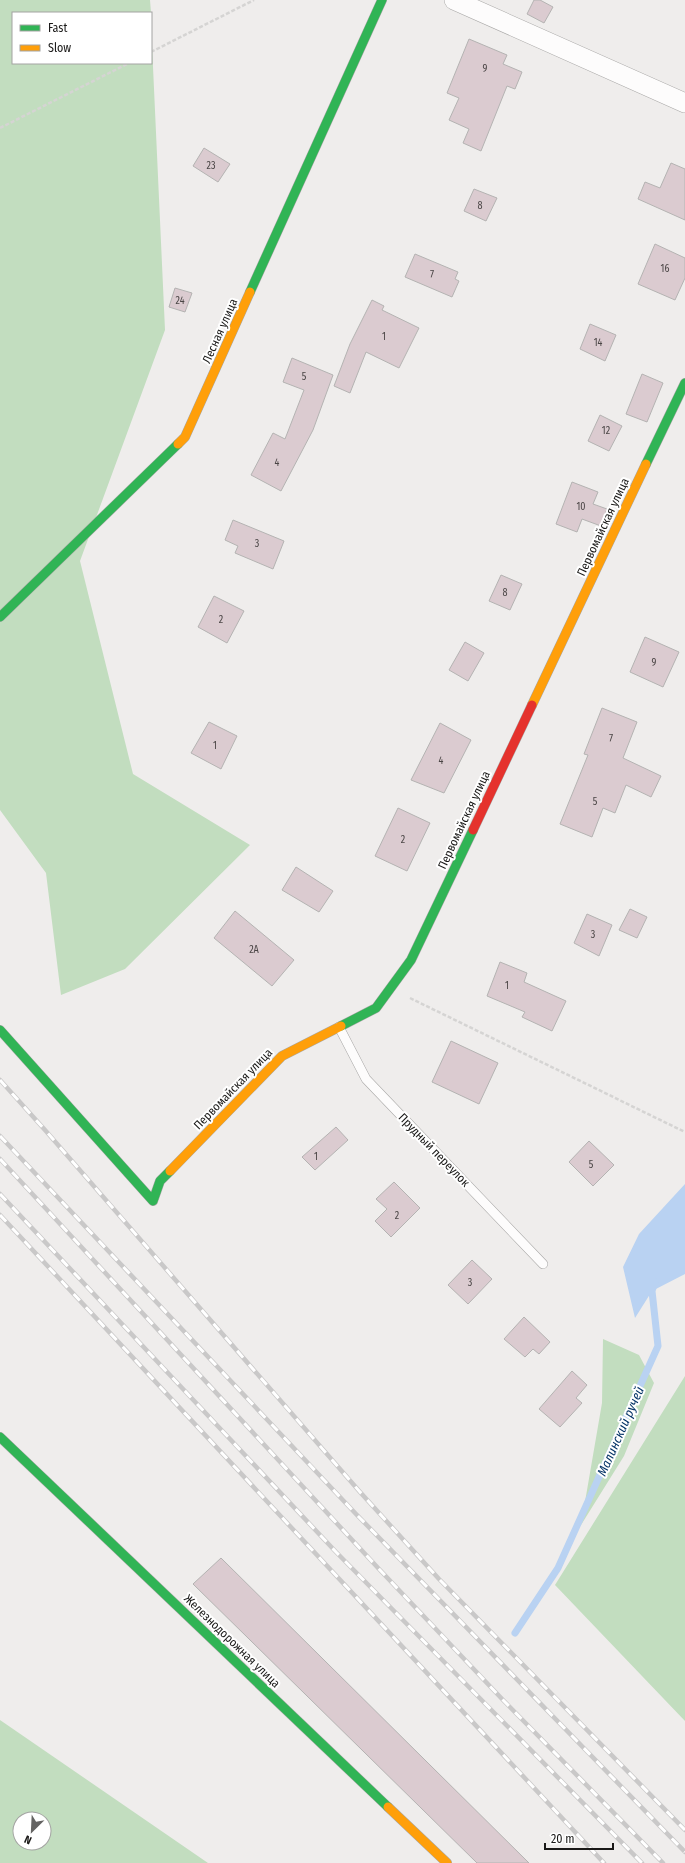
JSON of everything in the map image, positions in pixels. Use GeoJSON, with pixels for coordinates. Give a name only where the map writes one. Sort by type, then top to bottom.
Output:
{"type":"FeatureCollection","features":[{"type":"Feature","properties":{"kind":"street","name":"Лесная улица"},"geometry":{"type":"LineString","coordinates":[[0,617],[185,437],[382,0]]}},
{"type":"Feature","properties":{"kind":"street"},"geometry":{"type":"LineString","coordinates":[[454,0],[685,103]]}},
{"type":"Feature","properties":{"kind":"street","name":"Первомайская улица"},"geometry":{"type":"LineString","coordinates":[[0,1030],[153,1201],[160,1181],[282,1056],[376,1008],[411,960],[685,383]]}},
{"type":"Feature","properties":{"kind":"street","name":"Железнодорожная улица"},"geometry":{"type":"LineString","coordinates":[[0,1437],[447,1863]]}},
{"type":"Feature","properties":{"kind":"lane","name":"Прудный переулок"},"geometry":{"type":"LineString","coordinates":[[339,1027],[366,1079],[543,1264]]}},
{"type":"Feature","properties":{"kind":"path"},"geometry":{"type":"LineString","coordinates":[[152,51],[254,0]]}},
{"type":"Feature","properties":{"kind":"path"},"geometry":{"type":"LineString","coordinates":[[0,128],[127,64]]}},
{"type":"Feature","properties":{"kind":"path"},"geometry":{"type":"LineString","coordinates":[[390,988],[685,1132]]}},
{"type":"Feature","properties":{"kind":"green space"},"geometry":{"type":"Polygon","coordinates":[[[0,0],[150,0],[151,12],[12,12],[12,64],[152,64],[152,45],[165,330],[80,561],[133,774],[250,845],[125,969],[61,995],[46,873],[0,810],[0,0]]]}},
{"type":"Feature","properties":{"kind":"green space"},"geometry":{"type":"Polygon","coordinates":[[[603,1339],[639,1355],[654,1383],[624,1456],[581,1525],[602,1403],[603,1339]]]}},
{"type":"Feature","properties":{"kind":"green space"},"geometry":{"type":"Polygon","coordinates":[[[685,1376],[685,1721],[555,1585],[685,1376]]]}},
{"type":"Feature","properties":{"kind":"green space"},"geometry":{"type":"Polygon","coordinates":[[[0,1720],[208,1863],[0,1863],[0,1720]]]}},
{"type":"Feature","properties":{"kind":"water"},"geometry":{"type":"Polygon","coordinates":[[[685,1184],[685,1274],[652,1291],[635,1318],[623,1267],[639,1234],[685,1184]]]}},
{"type":"Feature","properties":{"kind":"building"},"geometry":{"type":"Polygon","coordinates":[[[534,0],[540,0],[553,7],[544,23],[527,14],[534,0]]]}},
{"type":"Feature","properties":{"kind":"building"},"geometry":{"type":"Polygon","coordinates":[[[469,39],[507,55],[503,64],[522,72],[515,89],[507,86],[481,151],[463,143],[469,129],[449,120],[459,98],[447,93],[469,39]]]}},
{"type":"Feature","properties":{"kind":"building"},"geometry":{"type":"Polygon","coordinates":[[[204,148],[230,164],[218,182],[193,166],[204,148]]]}},
{"type":"Feature","properties":{"kind":"building"},"geometry":{"type":"Polygon","coordinates":[[[671,163],[685,169],[685,220],[638,199],[645,182],[660,188],[671,163]]]}},
{"type":"Feature","properties":{"kind":"building"},"geometry":{"type":"Polygon","coordinates":[[[474,189],[497,198],[486,221],[464,211],[474,189]]]}},
{"type":"Feature","properties":{"kind":"building"},"geometry":{"type":"Polygon","coordinates":[[[655,244],[685,258],[685,278],[675,300],[638,284],[655,244]]]}},
{"type":"Feature","properties":{"kind":"building"},"geometry":{"type":"Polygon","coordinates":[[[415,254],[458,272],[455,279],[459,281],[452,297],[405,277],[415,254]]]}},
{"type":"Feature","properties":{"kind":"building"},"geometry":{"type":"Polygon","coordinates":[[[175,288],[192,293],[185,312],[169,307],[175,288]]]}},
{"type":"Feature","properties":{"kind":"building"},"geometry":{"type":"Polygon","coordinates":[[[372,300],[384,306],[382,310],[419,328],[399,368],[366,352],[350,393],[334,386],[350,344],[372,300]]]}},
{"type":"Feature","properties":{"kind":"building"},"geometry":{"type":"Polygon","coordinates":[[[590,324],[616,335],[605,361],[580,349],[590,324]]]}},
{"type":"Feature","properties":{"kind":"building"},"geometry":{"type":"Polygon","coordinates":[[[292,358],[333,375],[313,430],[281,491],[251,475],[273,433],[285,439],[304,390],[283,382],[292,358]]]}},
{"type":"Feature","properties":{"kind":"building"},"geometry":{"type":"Polygon","coordinates":[[[642,374],[663,383],[647,422],[626,414],[642,374]]]}},
{"type":"Feature","properties":{"kind":"building"},"geometry":{"type":"Polygon","coordinates":[[[600,415],[622,426],[609,451],[588,441],[600,415]]]}},
{"type":"Feature","properties":{"kind":"building"},"geometry":{"type":"Polygon","coordinates":[[[572,482],[598,492],[593,504],[607,509],[601,526],[582,519],[577,532],[556,524],[572,482]]]}},
{"type":"Feature","properties":{"kind":"building"},"geometry":{"type":"Polygon","coordinates":[[[233,520],[284,541],[273,569],[235,553],[238,546],[225,540],[233,520]]]}},
{"type":"Feature","properties":{"kind":"building"},"geometry":{"type":"Polygon","coordinates":[[[501,575],[522,584],[510,610],[489,601],[501,575]]]}},
{"type":"Feature","properties":{"kind":"building"},"geometry":{"type":"Polygon","coordinates":[[[214,596],[244,611],[227,643],[198,627],[214,596]]]}},
{"type":"Feature","properties":{"kind":"building"},"geometry":{"type":"Polygon","coordinates":[[[645,637],[679,652],[663,687],[630,672],[645,637]]]}},
{"type":"Feature","properties":{"kind":"building"},"geometry":{"type":"Polygon","coordinates":[[[465,642],[484,653],[468,681],[449,670],[465,642]]]}},
{"type":"Feature","properties":{"kind":"building"},"geometry":{"type":"Polygon","coordinates":[[[602,708],[637,722],[623,758],[661,776],[651,797],[626,785],[615,813],[603,808],[592,837],[560,824],[588,755],[584,754],[602,708]]]}},
{"type":"Feature","properties":{"kind":"building"},"geometry":{"type":"Polygon","coordinates":[[[209,722],[237,736],[221,769],[191,753],[209,722]]]}},
{"type":"Feature","properties":{"kind":"building"},"geometry":{"type":"Polygon","coordinates":[[[440,723],[471,740],[444,793],[411,780],[440,723]]]}},
{"type":"Feature","properties":{"kind":"building"},"geometry":{"type":"Polygon","coordinates":[[[398,808],[430,823],[407,871],[375,856],[398,808]]]}},
{"type":"Feature","properties":{"kind":"building"},"geometry":{"type":"Polygon","coordinates":[[[296,867],[333,891],[319,912],[282,890],[296,867]]]}},
{"type":"Feature","properties":{"kind":"building"},"geometry":{"type":"Polygon","coordinates":[[[630,909],[647,917],[637,938],[619,930],[630,909]]]}},
{"type":"Feature","properties":{"kind":"building"},"geometry":{"type":"Polygon","coordinates":[[[235,911],[294,960],[272,986],[214,938],[235,911]]]}},
{"type":"Feature","properties":{"kind":"building"},"geometry":{"type":"Polygon","coordinates":[[[587,914],[612,925],[599,956],[574,943],[587,914]]]}},
{"type":"Feature","properties":{"kind":"building"},"geometry":{"type":"Polygon","coordinates":[[[500,962],[527,973],[524,982],[566,1001],[552,1031],[522,1017],[525,1012],[487,996],[500,962]]]}},
{"type":"Feature","properties":{"kind":"building"},"geometry":{"type":"Polygon","coordinates":[[[451,1041],[498,1063],[479,1104],[432,1082],[451,1041]]]}},
{"type":"Feature","properties":{"kind":"building"},"geometry":{"type":"Polygon","coordinates":[[[336,1127],[348,1140],[315,1170],[302,1157],[336,1127]]]}},
{"type":"Feature","properties":{"kind":"building"},"geometry":{"type":"Polygon","coordinates":[[[589,1141],[614,1165],[593,1186],[569,1162],[589,1141]]]}},
{"type":"Feature","properties":{"kind":"building"},"geometry":{"type":"Polygon","coordinates":[[[394,1182],[420,1208],[391,1237],[375,1221],[387,1209],[376,1199],[394,1182]]]}},
{"type":"Feature","properties":{"kind":"building"},"geometry":{"type":"Polygon","coordinates":[[[472,1260],[492,1279],[468,1304],[448,1285],[472,1260]]]}},
{"type":"Feature","properties":{"kind":"building"},"geometry":{"type":"Polygon","coordinates":[[[524,1317],[550,1342],[539,1354],[533,1349],[525,1357],[504,1339],[524,1317]]]}},
{"type":"Feature","properties":{"kind":"building"},"geometry":{"type":"Polygon","coordinates":[[[572,1371],[587,1385],[576,1398],[582,1403],[560,1427],[539,1409],[572,1371]]]}},
{"type":"Feature","properties":{"kind":"building"},"geometry":{"type":"Polygon","coordinates":[[[221,1558],[529,1863],[477,1863],[193,1584],[221,1558]]]}},
{"type":"Feature","properties":{"kind":"waterway","name":"Малинский ручей"},"geometry":{"type":"LineString","coordinates":[[515,1633],[558,1568],[658,1346],[652,1291],[655,1282]]}},
{"type":"Feature","properties":{"kind":"railway"},"geometry":{"type":"LineString","coordinates":[[0,1080],[360,1492],[439,1579],[685,1830]]}},
{"type":"Feature","properties":{"kind":"railway"},"geometry":{"type":"LineString","coordinates":[[0,1136],[356,1514],[685,1852]]}},
{"type":"Feature","properties":{"kind":"railway"},"geometry":{"type":"LineString","coordinates":[[0,1159],[379,1569],[503,1700],[663,1863]]}},
{"type":"Feature","properties":{"kind":"railway"},"geometry":{"type":"LineString","coordinates":[[0,1194],[336,1552],[642,1863]]}},
{"type":"Feature","properties":{"kind":"railway"},"geometry":{"type":"LineString","coordinates":[[0,1215],[604,1863]]}},
{"type":"Feature","properties":{"kind":"traffic: fast"},"geometry":{"type":"LineString","coordinates":[[250,292],[382,0]]}},
{"type":"Feature","properties":{"kind":"traffic: fast"},"geometry":{"type":"LineString","coordinates":[[646,464],[685,383]]}},
{"type":"Feature","properties":{"kind":"traffic: fast"},"geometry":{"type":"LineString","coordinates":[[0,617],[178,444]]}},
{"type":"Feature","properties":{"kind":"traffic: fast"},"geometry":{"type":"LineString","coordinates":[[341,1026],[376,1008],[411,960],[473,830]]}},
{"type":"Feature","properties":{"kind":"traffic: fast"},"geometry":{"type":"LineString","coordinates":[[0,1030],[153,1201],[160,1181],[170,1171]]}},
{"type":"Feature","properties":{"kind":"traffic: fast"},"geometry":{"type":"LineString","coordinates":[[0,1437],[388,1807]]}},
{"type":"Feature","properties":{"kind":"traffic: slow"},"geometry":{"type":"LineString","coordinates":[[178,444],[185,437],[250,292]]}},
{"type":"Feature","properties":{"kind":"traffic: slow"},"geometry":{"type":"LineString","coordinates":[[532,705],[646,464]]}},
{"type":"Feature","properties":{"kind":"traffic: slow"},"geometry":{"type":"LineString","coordinates":[[170,1171],[282,1056],[341,1026]]}},
{"type":"Feature","properties":{"kind":"traffic: slow"},"geometry":{"type":"LineString","coordinates":[[388,1807],[447,1863]]}},
{"type":"Feature","properties":{"kind":"traffic: jam"},"geometry":{"type":"LineString","coordinates":[[473,830],[532,705]]}}]}
